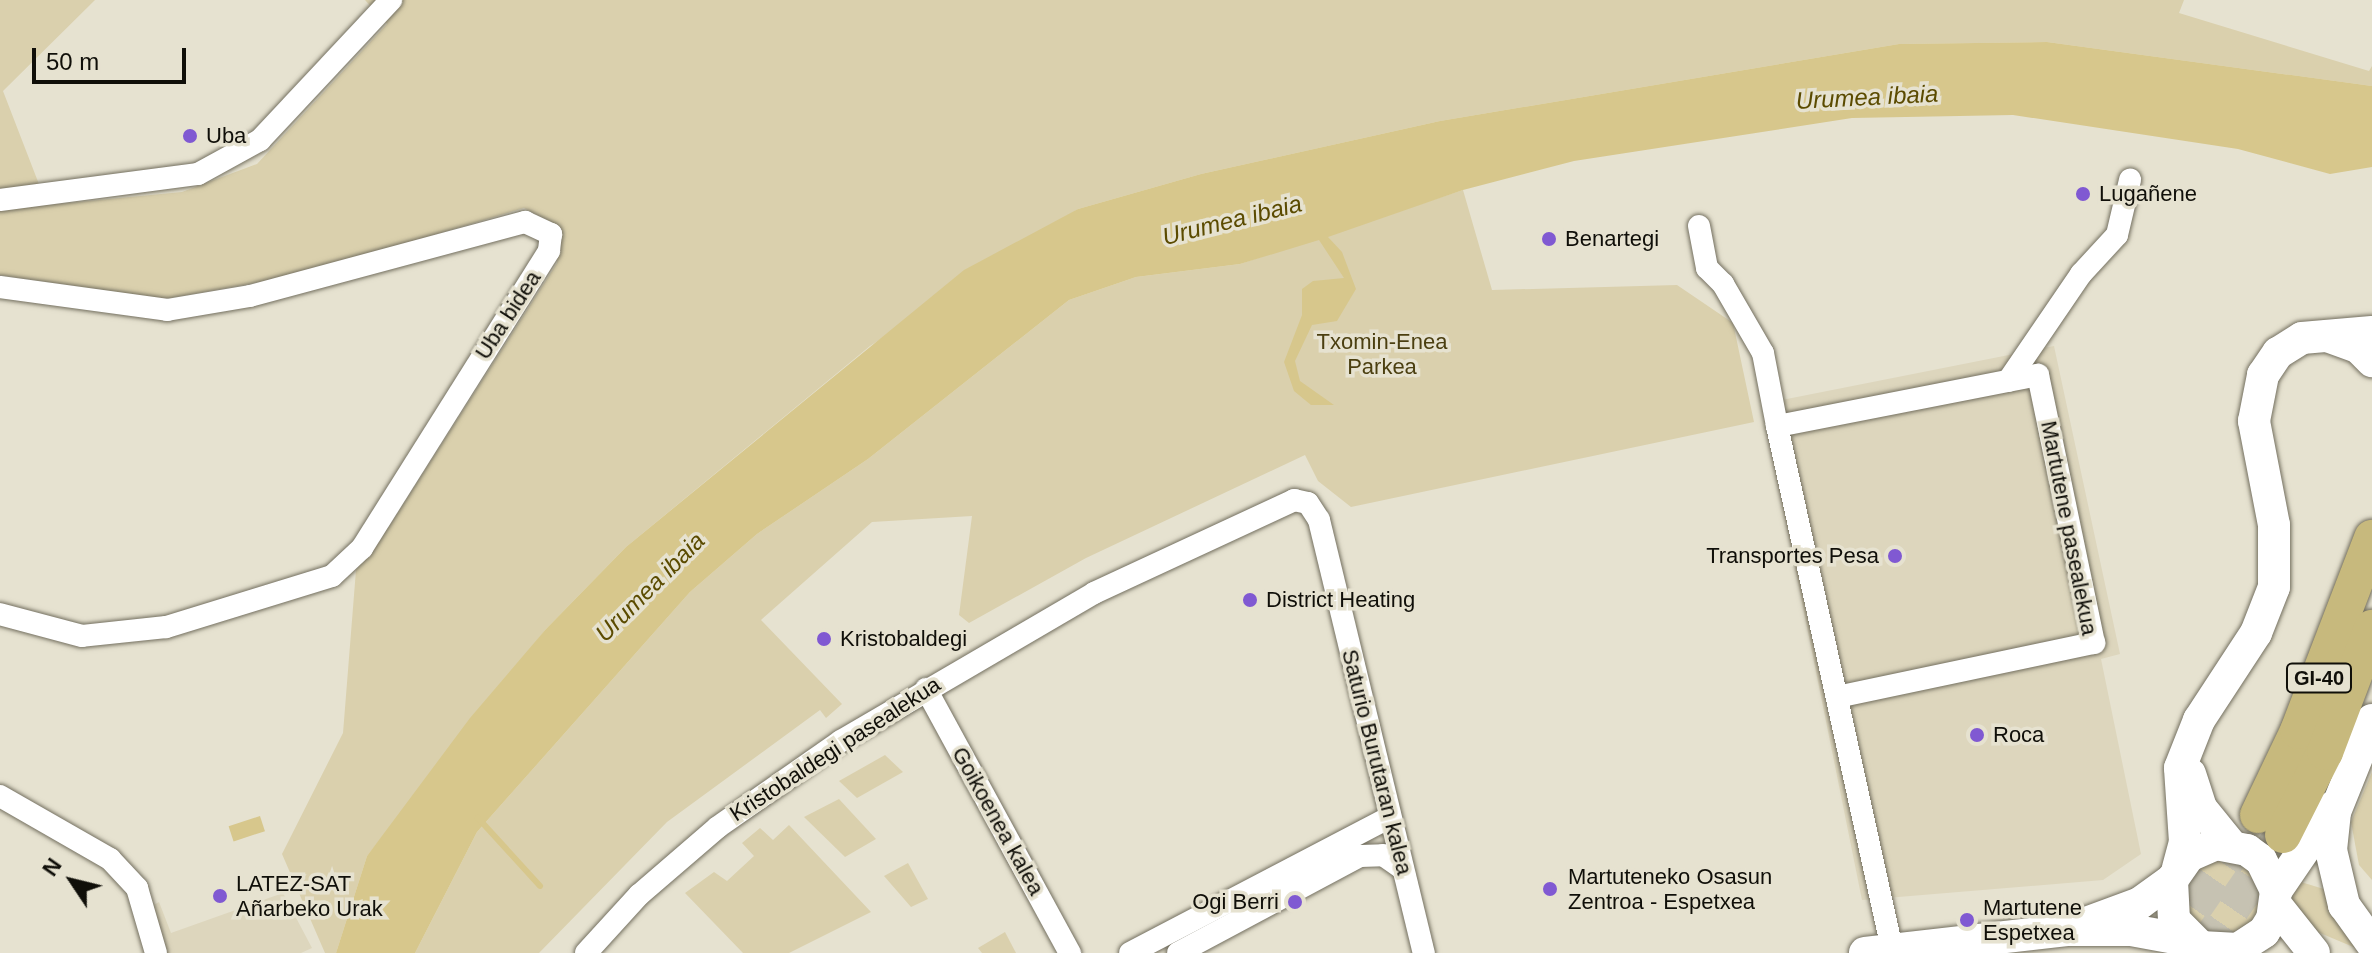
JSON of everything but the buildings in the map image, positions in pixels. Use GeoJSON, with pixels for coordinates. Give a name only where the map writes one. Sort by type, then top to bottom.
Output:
{"type":"FeatureCollection","features":[{"type":"Feature","properties":{"kind":"main road"},"geometry":{"type":"LineString","coordinates":[[2191,941],[2174,920],[2175,874],[2185,842],[2178,781],[2199,720],[2256,633],[2274,587],[2275,535],[2254,421],[2258,389],[2278,353],[2316,335],[2372,332]]}},
{"type":"Feature","properties":{"kind":"main road"},"geometry":{"type":"LineString","coordinates":[[2316,335],[2348,342],[2372,361]]}},
{"type":"Feature","properties":{"kind":"main road","name":"GI-40"},"geometry":{"type":"LineString","coordinates":[[2372,538],[2298,731],[2270,825],[2325,752],[2372,628]]}},
{"type":"Feature","properties":{"kind":"main road"},"geometry":{"type":"LineString","coordinates":[[2372,720],[2341,794],[2331,831],[2333,869],[2344,905],[2372,944]]}},
{"type":"Feature","properties":{"kind":"main road"},"geometry":{"type":"LineString","coordinates":[[2185,755],[2201,808],[2231,845],[2261,860],[2276,898],[2314,953]]}},
{"type":"Feature","properties":{"kind":"main road"},"geometry":{"type":"LineString","coordinates":[[2238,949],[2264,932],[2276,898],[2341,794]]}},
{"type":"Feature","properties":{"kind":"main road"},"geometry":{"type":"LineString","coordinates":[[2067,930],[2122,912],[2175,874],[2202,848],[2231,845]]}},
{"type":"Feature","properties":{"kind":"main road"},"geometry":{"type":"LineString","coordinates":[[1879,951],[2067,930],[2131,930],[2191,941],[2214,951],[2238,949],[2296,953]]}},
{"type":"Feature","properties":{"kind":"street"},"geometry":{"type":"LineString","coordinates":[[0,200],[198,174],[260,140],[391,0]]}},
{"type":"Feature","properties":{"kind":"street"},"geometry":{"type":"LineString","coordinates":[[2008,381],[2081,274],[2117,235],[2130,180]]}},
{"type":"Feature","properties":{"kind":"street","name":"Uba bidea"},"geometry":{"type":"LineString","coordinates":[[0,287],[167,310],[250,296],[525,222],[551,234],[549,251],[362,548],[332,576],[166,627],[82,636],[0,614]]}},
{"type":"Feature","properties":{"kind":"street"},"geometry":{"type":"LineString","coordinates":[[1699,226],[1707,268],[1723,284],[1763,353],[1837,697],[1879,951]]}},
{"type":"Feature","properties":{"kind":"street","name":"Martutene pasealekua"},"geometry":{"type":"LineString","coordinates":[[1777,426],[2038,375],[2094,643],[1837,697]]}},
{"type":"Feature","properties":{"kind":"street","name":"Saturio Burutaran kalea"},"geometry":{"type":"LineString","coordinates":[[1287,502],[1301,500],[1317,513],[1424,953]]}},
{"type":"Feature","properties":{"kind":"street","name":"Kristobaldegi pasealekua"},"geometry":{"type":"LineString","coordinates":[[586,953],[639,895],[718,827],[926,689],[1094,593],[1287,502]]}},
{"type":"Feature","properties":{"kind":"street","name":"Goikoenea kalea"},"geometry":{"type":"LineString","coordinates":[[926,689],[1070,953]]}},
{"type":"Feature","properties":{"kind":"street"},"geometry":{"type":"LineString","coordinates":[[0,796],[110,859],[137,888],[156,953]]}},
{"type":"Feature","properties":{"kind":"street"},"geometry":{"type":"LineString","coordinates":[[1130,953],[1390,817]]}},
{"type":"Feature","properties":{"kind":"street"},"geometry":{"type":"LineString","coordinates":[[1178,953],[1360,856],[1383,855],[1403,869]]}},
{"type":"Feature","properties":{"kind":"shaded area"},"geometry":{"type":"Polygon","coordinates":[[[2054,346],[2120,654],[2101,659],[2141,854],[2103,880],[1862,900],[1762,404],[2054,346]]]}},
{"type":"Feature","properties":{"kind":"shaded area"},"geometry":{"type":"Polygon","coordinates":[[[283,893],[312,948],[301,953],[160,953],[146,909],[159,902],[171,933],[283,893]]]}},
{"type":"Feature","properties":{"kind":"green space"},"geometry":{"type":"Polygon","coordinates":[[[0,0],[95,0],[3,91],[47,205],[182,192],[257,164],[387,24],[365,0],[2184,0],[2179,13],[2369,71],[2372,66],[2372,86],[2047,42],[1899,44],[1440,121],[1201,174],[1078,209],[870,346],[626,547],[546,629],[367,856],[336,953],[325,953],[282,854],[343,733],[356,570],[392,522],[557,263],[559,226],[524,208],[299,275],[164,299],[0,275],[0,0]]]}},
{"type":"Feature","properties":{"kind":"green space","name":"Txomin-Enea Parkea"},"geometry":{"type":"Polygon","coordinates":[[[1463,190],[1492,290],[1677,285],[1733,323],[1754,422],[1351,507],[1318,481],[1305,455],[1086,558],[969,623],[959,615],[972,516],[872,522],[761,620],[842,704],[826,718],[820,710],[667,822],[539,953],[415,953],[477,832],[690,592],[757,534],[868,459],[1069,300],[1136,277],[1240,264],[1463,190]]]}},
{"type":"Feature","properties":{"kind":"green space"},"geometry":{"type":"Polygon","coordinates":[[[885,755],[903,772],[857,798],[839,781],[885,755]]]}},
{"type":"Feature","properties":{"kind":"green space"},"geometry":{"type":"Polygon","coordinates":[[[2372,772],[2372,880],[2359,865],[2351,822],[2372,772]]]}},
{"type":"Feature","properties":{"kind":"green space"},"geometry":{"type":"Polygon","coordinates":[[[839,799],[876,839],[845,857],[804,817],[839,799]]]}},
{"type":"Feature","properties":{"kind":"green space"},"geometry":{"type":"Polygon","coordinates":[[[789,825],[871,912],[789,953],[743,953],[685,893],[714,872],[727,881],[754,856],[742,843],[760,828],[773,840],[789,825]]]}},
{"type":"Feature","properties":{"kind":"green space"},"geometry":{"type":"Polygon","coordinates":[[[2223,860],[2244,866],[2254,876],[2260,897],[2254,918],[2244,928],[2223,934],[2202,928],[2192,918],[2186,897],[2192,876],[2202,866],[2223,860]]]}},
{"type":"Feature","properties":{"kind":"green space"},"geometry":{"type":"Polygon","coordinates":[[[908,863],[928,899],[911,907],[884,876],[908,863]]]}},
{"type":"Feature","properties":{"kind":"green space"},"geometry":{"type":"Polygon","coordinates":[[[2301,882],[2327,890],[2365,952],[2306,927],[2294,912],[2291,893],[2301,882]]]}},
{"type":"Feature","properties":{"kind":"green space"},"geometry":{"type":"Polygon","coordinates":[[[1005,932],[1016,953],[982,953],[978,948],[1005,932]]]}},
{"type":"Feature","properties":{"kind":"water","name":"Urumea ibaia"},"geometry":{"type":"Polygon","coordinates":[[[2047,42],[2372,86],[2372,167],[2330,174],[2238,149],[2013,115],[1852,118],[1574,161],[1463,190],[1328,237],[1342,252],[1356,289],[1337,321],[1312,325],[1295,361],[1300,381],[1334,405],[1311,405],[1294,391],[1284,362],[1302,315],[1302,289],[1313,281],[1344,278],[1319,240],[1240,264],[1136,277],[1069,300],[868,459],[757,534],[690,592],[477,832],[415,953],[336,953],[367,856],[470,718],[546,629],[626,547],[964,270],[1078,209],[1201,174],[1440,121],[1899,44],[2047,42]]]}},
{"type":"Feature","properties":{"kind":"water"},"geometry":{"type":"Polygon","coordinates":[[[260,816],[265,831],[234,841],[229,826],[260,816]]]}},
{"type":"Feature","properties":{"kind":"waterway"},"geometry":{"type":"LineString","coordinates":[[478,818],[540,886]]}},
{"type":"Feature","properties":{"kind":"tunnel"},"geometry":{"type":"LineString","coordinates":[[2163,953],[2258,815]]}},
{"type":"Feature","properties":{"kind":"tunnel"},"geometry":{"type":"LineString","coordinates":[[2201,953],[2280,839]]}},
{"type":"Feature","properties":{"kind":"place","name":"Uba"},"geometry":{"type":"Point","coordinates":[190,136]}},
{"type":"Feature","properties":{"kind":"place","name":"Lugañene"},"geometry":{"type":"Point","coordinates":[2083,194]}},
{"type":"Feature","properties":{"kind":"place","name":"Benartegi"},"geometry":{"type":"Point","coordinates":[1549,239]}},
{"type":"Feature","properties":{"kind":"place","name":"Transportes Pesa"},"geometry":{"type":"Point","coordinates":[1895,556]}},
{"type":"Feature","properties":{"kind":"place","name":"District Heating"},"geometry":{"type":"Point","coordinates":[1250,600]}},
{"type":"Feature","properties":{"kind":"place","name":"Kristobaldegi"},"geometry":{"type":"Point","coordinates":[824,639]}},
{"type":"Feature","properties":{"kind":"place","name":"Roca"},"geometry":{"type":"Point","coordinates":[1977,735]}},
{"type":"Feature","properties":{"kind":"place","name":"Martuteneko Osasun Zentroa - Espetxea"},"geometry":{"type":"Point","coordinates":[1550,889]}},
{"type":"Feature","properties":{"kind":"place","name":"LATEZ-SAT Añarbeko Urak"},"geometry":{"type":"Point","coordinates":[220,896]}},
{"type":"Feature","properties":{"kind":"place","name":"Ogi Berri"},"geometry":{"type":"Point","coordinates":[1295,902]}},
{"type":"Feature","properties":{"kind":"place","name":"Martutene Espetxea"},"geometry":{"type":"Point","coordinates":[1967,920]}}]}
